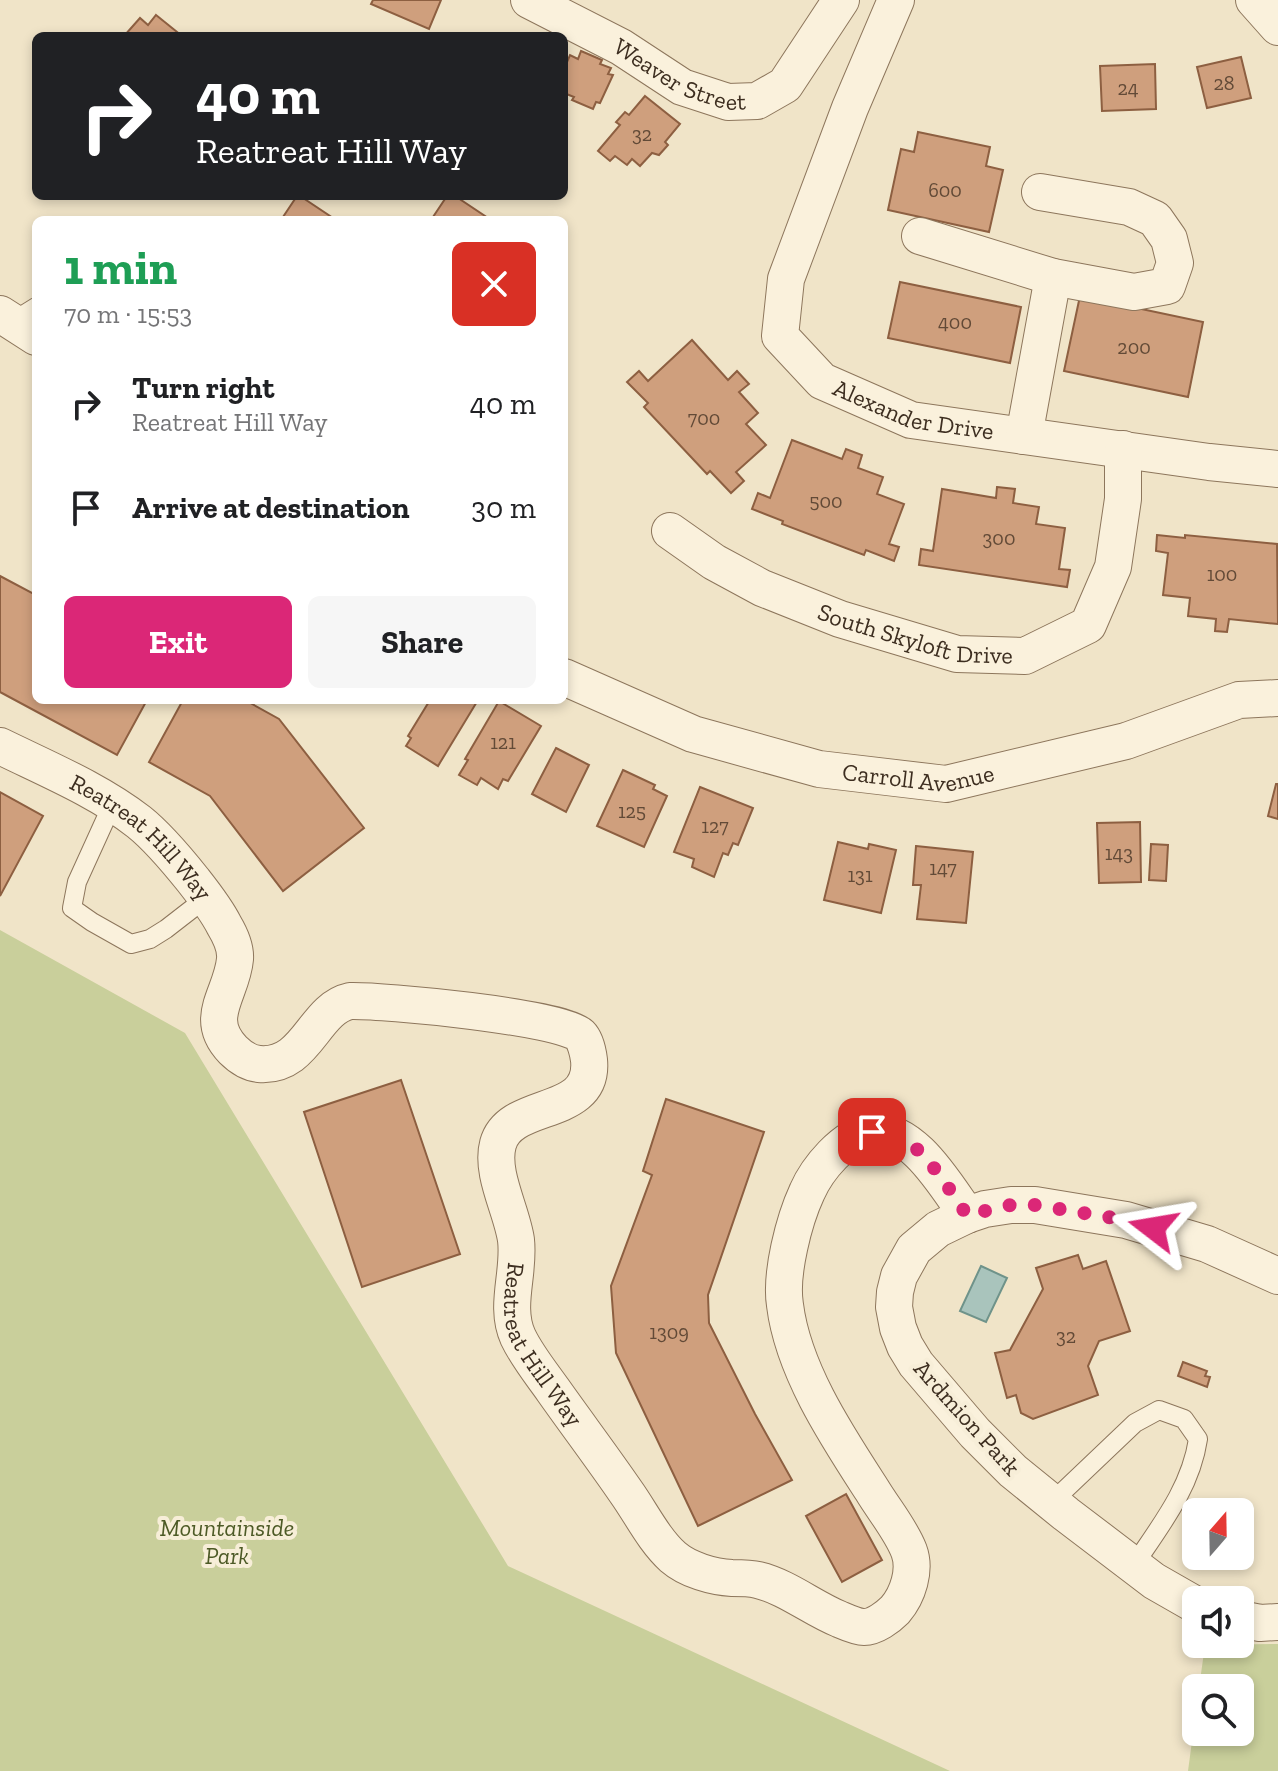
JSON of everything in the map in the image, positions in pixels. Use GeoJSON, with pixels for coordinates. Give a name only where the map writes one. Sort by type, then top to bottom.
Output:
{"type":"FeatureCollection","features":[{"type":"Feature","properties":{"kind":"street","name":"Weaver Street"},"geometry":{"type":"LineString","coordinates":[[529,0],[621,47],[682,87],[728,102],[757,101],[785,85],[841,0]]}},
{"type":"Feature","properties":{"kind":"street","name":"Alexander Drive"},"geometry":{"type":"LineString","coordinates":[[896,0],[850,108],[786,279],[780,336],[822,381],[911,420],[1278,469]]}},
{"type":"Feature","properties":{"kind":"street"},"geometry":{"type":"LineString","coordinates":[[1254,0],[1278,27]]}},
{"type":"Feature","properties":{"kind":"street"},"geometry":{"type":"LineString","coordinates":[[920,236],[1053,277],[1134,292],[1167,286],[1175,263],[1169,239],[1155,219],[1129,207],[1040,192]]}},
{"type":"Feature","properties":{"kind":"street"},"geometry":{"type":"LineString","coordinates":[[1024,436],[1053,277]]}},
{"type":"Feature","properties":{"kind":"street","name":"South Skyloft Drive"},"geometry":{"type":"LineString","coordinates":[[670,531],[714,562],[762,588],[840,619],[957,654],[1025,656],[1088,625],[1113,567],[1123,499],[1123,449]]}},
{"type":"Feature","properties":{"kind":"street","name":"Carroll Avenue"},"geometry":{"type":"LineString","coordinates":[[568,679],[707,738],[819,769],[946,784],[1126,741],[1239,700],[1278,698]]}},
{"type":"Feature","properties":{"kind":"street","name":"Reatreat Hill Way"},"geometry":{"type":"LineString","coordinates":[[0,746],[90,791],[139,823],[206,898],[233,943],[235,956],[219,1012],[219,1026],[226,1043],[241,1057],[256,1064],[270,1064],[284,1059],[305,1042],[332,1009],[350,1001],[529,1019],[565,1027],[580,1035],[589,1063],[584,1085],[575,1097],[513,1123],[503,1132],[497,1146],[501,1183],[518,1254],[512,1319],[534,1363],[663,1545],[685,1565],[720,1577],[758,1580],[836,1618],[866,1627],[894,1611],[905,1596],[911,1576],[911,1555],[812,1390],[793,1339],[785,1306],[786,1261],[812,1179],[842,1147],[856,1137],[872,1132],[893,1134],[912,1146],[932,1167],[967,1215]]}},
{"type":"Feature","properties":{"kind":"street","name":"Ardmion Park"},"geometry":{"type":"LineString","coordinates":[[1182,1597],[1154,1581],[1052,1502],[1013,1471],[975,1433],[916,1364],[905,1346],[894,1307],[899,1276],[914,1249],[938,1229],[967,1215],[1011,1205],[1035,1205],[1126,1220],[1207,1244],[1278,1276]]}},
{"type":"Feature","properties":{"kind":"street"},"geometry":{"type":"LineString","coordinates":[[1254,1622],[1278,1622]]}},
{"type":"Feature","properties":{"kind":"lane"},"geometry":{"type":"LineString","coordinates":[[112,805],[77,882],[72,908],[131,944],[150,939],[206,898]]}},
{"type":"Feature","properties":{"kind":"lane"},"geometry":{"type":"LineString","coordinates":[[1052,1502],[1135,1423],[1159,1410],[1184,1419],[1198,1439],[1195,1462],[1174,1506],[1134,1565]]}},
{"type":"Feature","properties":{"kind":"green space","name":"Mountainside Park"},"geometry":{"type":"Polygon","coordinates":[[[0,930],[185,1033],[508,1566],[950,1771],[0,1771],[0,930]]]}},
{"type":"Feature","properties":{"kind":"green space"},"geometry":{"type":"Polygon","coordinates":[[[1254,1644],[1278,1644],[1278,1771],[1188,1771],[1191,1746],[1254,1746],[1254,1674],[1201,1674],[1203,1658],[1254,1658],[1254,1644]]]}},
{"type":"Feature","properties":{"kind":"water"},"geometry":{"type":"Polygon","coordinates":[[[981,1266],[1007,1278],[986,1322],[960,1311],[981,1266]]]}},
{"type":"Feature","properties":{"kind":"building"},"geometry":{"type":"Polygon","coordinates":[[[373,0],[441,0],[429,29],[371,4],[373,0]]]}},
{"type":"Feature","properties":{"kind":"building"},"geometry":{"type":"Polygon","coordinates":[[[156,15],[177,32],[128,32],[140,18],[148,25],[156,15]]]}},
{"type":"Feature","properties":{"kind":"building"},"geometry":{"type":"Polygon","coordinates":[[[581,51],[602,60],[600,64],[611,68],[608,74],[613,75],[600,103],[596,102],[593,109],[572,100],[574,97],[568,95],[568,60],[570,55],[578,59],[581,51]]]}},
{"type":"Feature","properties":{"kind":"building"},"geometry":{"type":"Polygon","coordinates":[[[1241,57],[1251,98],[1207,108],[1197,67],[1241,57]]]}},
{"type":"Feature","properties":{"kind":"building"},"geometry":{"type":"Polygon","coordinates":[[[1155,64],[1156,109],[1102,111],[1100,66],[1155,64]]]}},
{"type":"Feature","properties":{"kind":"building"},"geometry":{"type":"Polygon","coordinates":[[[645,96],[680,124],[659,155],[652,153],[640,166],[632,159],[627,165],[615,156],[610,161],[598,151],[620,125],[616,122],[625,112],[629,115],[645,96]]]}},
{"type":"Feature","properties":{"kind":"building"},"geometry":{"type":"Polygon","coordinates":[[[918,132],[990,147],[986,166],[1003,170],[989,232],[888,210],[901,149],[914,152],[918,132]]]}},
{"type":"Feature","properties":{"kind":"building"},"geometry":{"type":"Polygon","coordinates":[[[294,200],[306,200],[330,216],[284,216],[294,200]]]}},
{"type":"Feature","properties":{"kind":"building"},"geometry":{"type":"Polygon","coordinates":[[[444,200],[461,200],[485,216],[434,216],[444,200]]]}},
{"type":"Feature","properties":{"kind":"building"},"geometry":{"type":"Polygon","coordinates":[[[900,282],[1021,307],[1010,363],[888,338],[900,282]]]}},
{"type":"Feature","properties":{"kind":"building"},"geometry":{"type":"Polygon","coordinates":[[[1080,296],[1203,322],[1188,397],[1064,371],[1080,296]]]}},
{"type":"Feature","properties":{"kind":"building"},"geometry":{"type":"Polygon","coordinates":[[[692,340],[728,380],[737,371],[749,384],[739,392],[758,413],[746,424],[766,445],[736,472],[744,481],[731,493],[710,471],[707,474],[644,407],[648,403],[627,382],[639,371],[648,381],[692,340]]]}},
{"type":"Feature","properties":{"kind":"building"},"geometry":{"type":"Polygon","coordinates":[[[792,440],[842,459],[846,449],[862,455],[858,468],[883,477],[877,494],[904,504],[889,544],[899,547],[894,561],[866,550],[864,555],[782,524],[783,521],[752,509],[758,493],[770,498],[792,440]]]}},
{"type":"Feature","properties":{"kind":"building"},"geometry":{"type":"Polygon","coordinates":[[[997,487],[1015,489],[1013,503],[1039,507],[1036,524],[1065,528],[1059,569],[1070,570],[1067,587],[919,565],[921,549],[933,551],[942,489],[996,498],[997,487]]]}},
{"type":"Feature","properties":{"kind":"building"},"geometry":{"type":"Polygon","coordinates":[[[1157,535],[1277,544],[1278,624],[1229,619],[1227,632],[1215,631],[1216,619],[1188,616],[1190,598],[1163,595],[1168,553],[1156,551],[1157,535]]]}},
{"type":"Feature","properties":{"kind":"building"},"geometry":{"type":"Polygon","coordinates":[[[0,576],[32,593],[32,704],[145,704],[117,755],[0,692],[0,576]]]}},
{"type":"Feature","properties":{"kind":"building"},"geometry":{"type":"Polygon","coordinates":[[[181,704],[252,704],[279,719],[364,828],[283,891],[210,796],[149,762],[181,704]]]}},
{"type":"Feature","properties":{"kind":"building"},"geometry":{"type":"Polygon","coordinates":[[[428,704],[476,704],[438,766],[406,746],[411,738],[408,736],[428,704]]]}},
{"type":"Feature","properties":{"kind":"building"},"geometry":{"type":"Polygon","coordinates":[[[497,704],[504,704],[541,726],[508,781],[503,779],[498,789],[481,778],[477,785],[459,775],[468,760],[465,759],[497,704]]]}},
{"type":"Feature","properties":{"kind":"building"},"geometry":{"type":"Polygon","coordinates":[[[556,748],[589,765],[566,812],[532,794],[556,748]]]}},
{"type":"Feature","properties":{"kind":"building"},"geometry":{"type":"Polygon","coordinates":[[[623,770],[655,785],[653,789],[667,796],[644,847],[597,826],[623,770]]]}},
{"type":"Feature","properties":{"kind":"building"},"geometry":{"type":"Polygon","coordinates":[[[1278,784],[1278,819],[1268,816],[1278,784]]]}},
{"type":"Feature","properties":{"kind":"building"},"geometry":{"type":"Polygon","coordinates":[[[700,787],[753,808],[738,845],[733,843],[728,855],[723,853],[714,877],[692,867],[694,859],[674,852],[700,787]]]}},
{"type":"Feature","properties":{"kind":"building"},"geometry":{"type":"Polygon","coordinates":[[[0,792],[43,816],[0,896],[0,792]]]}},
{"type":"Feature","properties":{"kind":"building"},"geometry":{"type":"Polygon","coordinates":[[[1140,822],[1141,882],[1099,883],[1097,823],[1140,822]]]}},
{"type":"Feature","properties":{"kind":"building"},"geometry":{"type":"Polygon","coordinates":[[[838,842],[868,849],[869,844],[896,850],[881,913],[824,900],[838,842]]]}},
{"type":"Feature","properties":{"kind":"building"},"geometry":{"type":"Polygon","coordinates":[[[1151,844],[1168,845],[1166,881],[1149,880],[1151,844]]]}},
{"type":"Feature","properties":{"kind":"building"},"geometry":{"type":"Polygon","coordinates":[[[916,846],[973,852],[966,923],[917,919],[921,885],[913,885],[916,846]]]}},
{"type":"Feature","properties":{"kind":"building"},"geometry":{"type":"Polygon","coordinates":[[[401,1080],[460,1254],[362,1287],[304,1112],[401,1080]]]}},
{"type":"Feature","properties":{"kind":"building"},"geometry":{"type":"Polygon","coordinates":[[[666,1099],[764,1132],[708,1295],[709,1323],[792,1480],[698,1526],[616,1353],[611,1286],[652,1175],[643,1171],[666,1099]]]}},
{"type":"Feature","properties":{"kind":"building"},"geometry":{"type":"Polygon","coordinates":[[[1078,1255],[1083,1269],[1106,1261],[1130,1331],[1099,1341],[1088,1366],[1098,1395],[1033,1419],[1021,1413],[1016,1395],[1007,1398],[995,1353],[1010,1350],[1043,1289],[1036,1268],[1078,1255]]]}},
{"type":"Feature","properties":{"kind":"building"},"geometry":{"type":"Polygon","coordinates":[[[1183,1362],[1207,1371],[1205,1376],[1210,1377],[1207,1387],[1178,1376],[1183,1362]]]}},
{"type":"Feature","properties":{"kind":"building"},"geometry":{"type":"Polygon","coordinates":[[[846,1494],[882,1560],[842,1582],[806,1516],[846,1494]]]}},
{"type":"Feature","properties":{"kind":"route"},"geometry":{"type":"LineString","coordinates":[[872,1132],[893,1134],[912,1146],[932,1167],[967,1215],[1011,1205],[1035,1205],[1126,1220],[1153,1228]]}}]}
